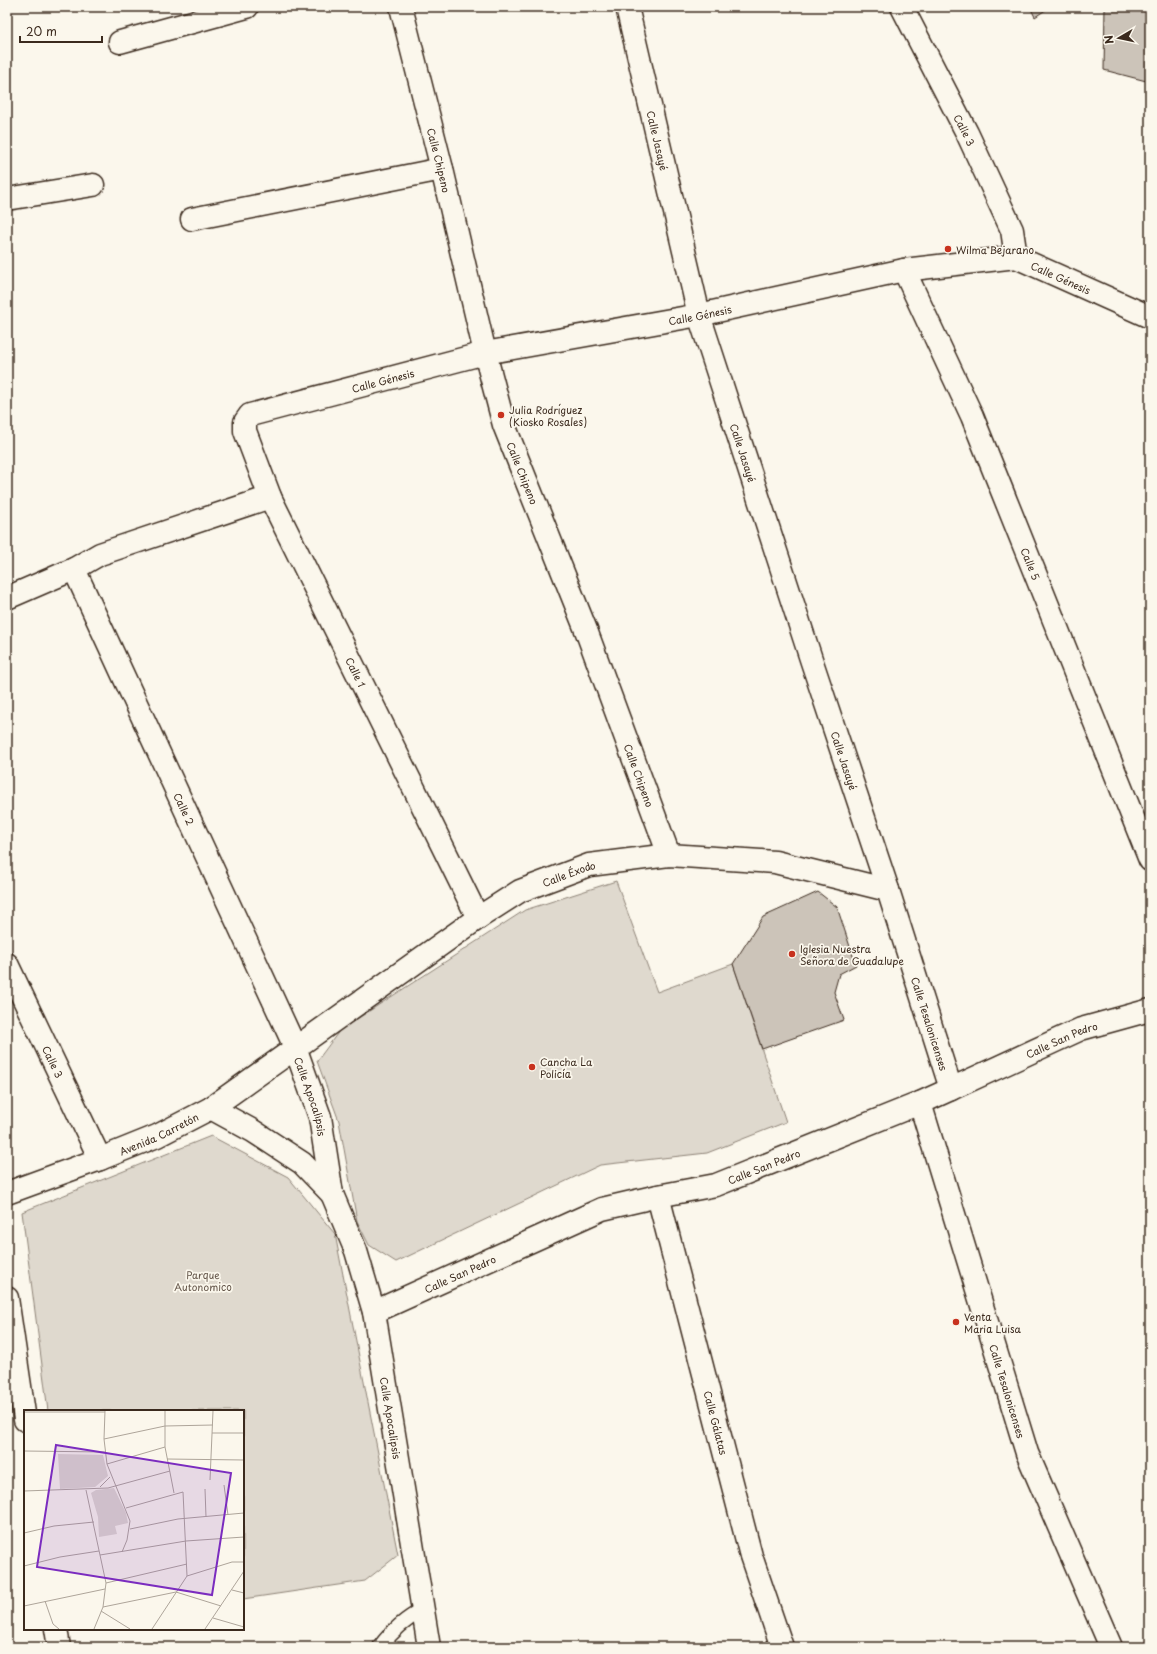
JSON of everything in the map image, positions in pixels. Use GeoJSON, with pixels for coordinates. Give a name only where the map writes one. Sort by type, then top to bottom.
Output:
{"type":"FeatureCollection","features":[{"type":"Feature","properties":{"kind":"street"},"geometry":{"type":"LineString","coordinates":[[120,42],[247,7]]}},
{"type":"Feature","properties":{"kind":"street","name":"Calle Chipeno"},"geometry":{"type":"LineString","coordinates":[[401,7],[442,169],[485,353],[504,425],[586,630],[670,855]]}},
{"type":"Feature","properties":{"kind":"street","name":"Calle Jasayé"},"geometry":{"type":"LineString","coordinates":[[627,7],[699,315],[888,890]]}},
{"type":"Feature","properties":{"kind":"street","name":"Calle 3"},"geometry":{"type":"LineString","coordinates":[[902,7],[967,133],[1012,230],[1016,257]]}},
{"type":"Feature","properties":{"kind":"street"},"geometry":{"type":"LineString","coordinates":[[192,219],[442,169]]}},
{"type":"Feature","properties":{"kind":"street"},"geometry":{"type":"LineString","coordinates":[[7,199],[93,185]]}},
{"type":"Feature","properties":{"kind":"street","name":"Calle Génesis"},"geometry":{"type":"LineString","coordinates":[[245,422],[250,415],[485,353],[699,315],[904,270],[1016,257],[1150,317]]}},
{"type":"Feature","properties":{"kind":"street","name":"Calle 5"},"geometry":{"type":"LineString","coordinates":[[904,270],[972,416],[1150,860]]}},
{"type":"Feature","properties":{"kind":"street","name":"Calle 1"},"geometry":{"type":"LineString","coordinates":[[245,422],[245,432],[270,497],[478,918]]}},
{"type":"Feature","properties":{"kind":"street"},"geometry":{"type":"LineString","coordinates":[[7,598],[74,569],[100,554],[270,497]]}},
{"type":"Feature","properties":{"kind":"street","name":"Calle 2"},"geometry":{"type":"LineString","coordinates":[[74,569],[295,1047]]}},
{"type":"Feature","properties":{"kind":"street","name":"Calle Éxodo"},"geometry":{"type":"LineString","coordinates":[[295,1047],[478,918],[520,891],[589,865],[670,855],[775,862],[888,890]]}},
{"type":"Feature","properties":{"kind":"street","name":"Calle Tesalonicenses"},"geometry":{"type":"LineString","coordinates":[[888,890],[951,1089]]}},
{"type":"Feature","properties":{"kind":"street","name":"Calle 3"},"geometry":{"type":"LineString","coordinates":[[7,964],[100,1159]]}},
{"type":"Feature","properties":{"kind":"street","name":"Calle San Pedro"},"geometry":{"type":"LineString","coordinates":[[374,1312],[602,1209],[716,1184],[920,1103],[1081,1029],[1150,1010]]}},
{"type":"Feature","properties":{"kind":"street","name":"Avenida Carretón"},"geometry":{"type":"LineString","coordinates":[[7,1193],[100,1159],[157,1136],[211,1108],[295,1047]]}},
{"type":"Feature","properties":{"kind":"street","name":"Calle Apocalipsis"},"geometry":{"type":"LineString","coordinates":[[295,1047],[320,1117],[332,1194],[356,1251],[374,1312],[429,1647]]}},
{"type":"Feature","properties":{"kind":"street","name":"Calle Tesalonicenses"},"geometry":{"type":"LineString","coordinates":[[920,1103],[1027,1453],[1111,1647]]}},
{"type":"Feature","properties":{"kind":"street","name":"Calle Apocalipsis"},"geometry":{"type":"LineString","coordinates":[[211,1108],[254,1131],[302,1164],[332,1194]]}},
{"type":"Feature","properties":{"kind":"street","name":"Calle Gálatas"},"geometry":{"type":"LineString","coordinates":[[658,1196],[751,1556],[782,1647]]}},
{"type":"Feature","properties":{"kind":"street"},"geometry":{"type":"LineString","coordinates":[[7,1298],[24,1413]]}},
{"type":"Feature","properties":{"kind":"street"},"geometry":{"type":"LineString","coordinates":[[56,1630],[59,1647]]}},
{"type":"Feature","properties":{"kind":"lane"},"geometry":{"type":"LineString","coordinates":[[380,1647],[388,1636],[408,1617],[422,1610]]}},
{"type":"Feature","properties":{"kind":"green space"},"geometry":{"type":"Polygon","coordinates":[[[616,881],[657,992],[733,964],[786,1122],[707,1153],[600,1165],[396,1262],[369,1245],[357,1221],[339,1121],[317,1061],[340,1030],[525,910],[616,881]]]}},
{"type":"Feature","properties":{"kind":"green space","name":"Parque Autonomico"},"geometry":{"type":"Polygon","coordinates":[[[211,1136],[288,1177],[335,1234],[398,1555],[365,1581],[244,1599],[244,1410],[48,1410],[22,1212],[211,1136]]]}},
{"type":"Feature","properties":{"kind":"building"},"geometry":{"type":"Polygon","coordinates":[[[1030,7],[1050,7],[1035,17],[1030,7]]]}},
{"type":"Feature","properties":{"kind":"building"},"geometry":{"type":"Polygon","coordinates":[[[1105,7],[1150,7],[1150,82],[1104,70],[1105,7]]]}},
{"type":"Feature","properties":{"kind":"building"},"geometry":{"type":"Polygon","coordinates":[[[818,892],[837,907],[856,965],[839,974],[834,992],[844,1020],[762,1049],[733,964],[763,917],[818,892]]]}},
{"type":"Feature","properties":{"kind":"place","name":"Wilma Bejarano"},"geometry":{"type":"Point","coordinates":[948,249]}},
{"type":"Feature","properties":{"kind":"place","name":"Julia Rodríguez (Kiosko Rosales)"},"geometry":{"type":"Point","coordinates":[501,415]}},
{"type":"Feature","properties":{"kind":"place","name":"Iglesia Nuestra Señora de Guadalupe"},"geometry":{"type":"Point","coordinates":[792,954]}},
{"type":"Feature","properties":{"kind":"place","name":"Cancha La Policía"},"geometry":{"type":"Point","coordinates":[532,1067]}},
{"type":"Feature","properties":{"kind":"place","name":"Venta Maria Luisa"},"geometry":{"type":"Point","coordinates":[956,1322]}}]}
